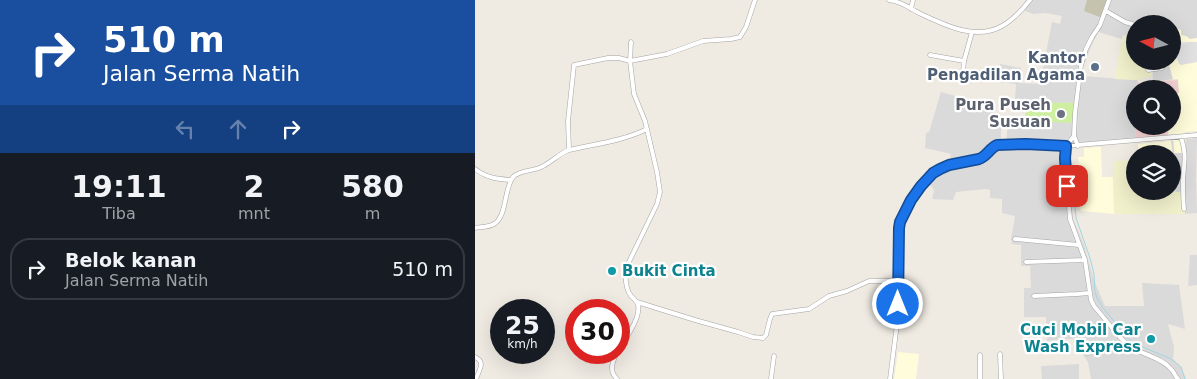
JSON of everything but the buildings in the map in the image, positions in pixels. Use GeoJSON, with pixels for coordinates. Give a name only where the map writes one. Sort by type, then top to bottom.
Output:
{"type":"FeatureCollection","features":[{"type":"Feature","properties":{"kind":"street"},"geometry":{"type":"LineString","coordinates":[[569,150],[568,121],[574,65],[608,58],[630,61],[667,54],[703,41],[740,37],[746,27],[755,0]]}},
{"type":"Feature","properties":{"kind":"street"},"geometry":{"type":"LineString","coordinates":[[889,0],[901,2],[911,9],[949,26],[971,32],[989,31],[1001,27],[1011,20],[1030,0]]}},
{"type":"Feature","properties":{"kind":"street"},"geometry":{"type":"LineString","coordinates":[[911,9],[913,0]]}},
{"type":"Feature","properties":{"kind":"street"},"geometry":{"type":"LineString","coordinates":[[1078,146],[1074,136],[1077,92],[1083,59],[1089,42],[1100,25],[1109,0]]}},
{"type":"Feature","properties":{"kind":"street"},"geometry":{"type":"LineString","coordinates":[[1106,11],[1126,22]]}},
{"type":"Feature","properties":{"kind":"street"},"geometry":{"type":"LineString","coordinates":[[971,32],[963,70],[964,72],[995,80]]}},
{"type":"Feature","properties":{"kind":"street"},"geometry":{"type":"LineString","coordinates":[[631,42],[630,61],[634,94],[645,120],[660,192],[657,204],[626,268],[626,287],[637,302],[753,337],[763,338],[766,335],[773,314],[809,309],[829,296],[847,291],[869,281],[899,283]]}},
{"type":"Feature","properties":{"kind":"street"},"geometry":{"type":"LineString","coordinates":[[930,55],[964,61]]}},
{"type":"Feature","properties":{"kind":"street"},"geometry":{"type":"LineString","coordinates":[[475,228],[493,224],[499,219],[511,180],[517,174],[540,168],[569,150],[617,140],[647,129]]}},
{"type":"Feature","properties":{"kind":"street"},"geometry":{"type":"LineString","coordinates":[[890,379],[898,316],[898,235],[900,222],[915,193],[933,173],[949,165],[983,158],[997,145],[1078,146],[1197,135]]}},
{"type":"Feature","properties":{"kind":"street"},"geometry":{"type":"LineString","coordinates":[[1074,136],[1066,146],[1065,158],[1069,211],[1085,260],[1092,302],[1117,336],[1129,346],[1166,365],[1177,379]]}},
{"type":"Feature","properties":{"kind":"street"},"geometry":{"type":"LineString","coordinates":[[1181,137],[1185,158],[1183,178],[1184,209]]}},
{"type":"Feature","properties":{"kind":"street"},"geometry":{"type":"LineString","coordinates":[[475,169],[495,179],[511,180]]}},
{"type":"Feature","properties":{"kind":"street"},"geometry":{"type":"LineString","coordinates":[[1015,239],[1079,244]]}},
{"type":"Feature","properties":{"kind":"street"},"geometry":{"type":"LineString","coordinates":[[1026,262],[1085,260]]}},
{"type":"Feature","properties":{"kind":"street"},"geometry":{"type":"LineString","coordinates":[[1034,296],[1089,293]]}},
{"type":"Feature","properties":{"kind":"street"},"geometry":{"type":"LineString","coordinates":[[630,332],[638,309],[637,302]]}},
{"type":"Feature","properties":{"kind":"street"},"geometry":{"type":"LineString","coordinates":[[1087,353],[1129,346]]}},
{"type":"Feature","properties":{"kind":"street"},"geometry":{"type":"LineString","coordinates":[[1000,354],[1001,379]]}},
{"type":"Feature","properties":{"kind":"street"},"geometry":{"type":"LineString","coordinates":[[980,355],[980,379]]}},
{"type":"Feature","properties":{"kind":"street"},"geometry":{"type":"LineString","coordinates":[[771,379],[774,356]]}},
{"type":"Feature","properties":{"kind":"street"},"geometry":{"type":"LineString","coordinates":[[475,357],[481,362],[476,379]]}},
{"type":"Feature","properties":{"kind":"street"},"geometry":{"type":"LineString","coordinates":[[612,364],[611,367],[613,374],[617,379]]}},
{"type":"Feature","properties":{"kind":"shaded area"},"geometry":{"type":"Polygon","coordinates":[[[1026,0],[1197,0],[1197,38],[1190,39],[1181,35],[1181,15],[1126,15],[1126,36],[1123,35],[1122,39],[1098,32],[1082,70],[1082,76],[1137,80],[1126,80],[1126,135],[1136,135],[1136,138],[1071,144],[1068,158],[1073,218],[1084,245],[1095,283],[1105,306],[1144,306],[1142,283],[1179,285],[1185,329],[1168,324],[1174,347],[1173,359],[1181,367],[1186,379],[1091,379],[1088,362],[1083,355],[1082,338],[1047,341],[1046,317],[1024,317],[1024,288],[1031,288],[1030,266],[1021,266],[1021,245],[1012,244],[1011,239],[1015,216],[1002,213],[1002,199],[990,198],[990,190],[985,189],[956,192],[953,200],[932,199],[934,190],[929,183],[930,173],[934,169],[950,162],[951,154],[925,148],[926,133],[929,132],[941,92],[995,107],[994,115],[1001,116],[1001,143],[1008,143],[1006,142],[1008,125],[1024,128],[1027,101],[1015,99],[1016,84],[1000,82],[1000,64],[1021,68],[1019,83],[1040,84],[1052,22],[1060,24],[1062,16],[1045,13],[1033,14],[1020,9],[1026,0]]]}},
{"type":"Feature","properties":{"kind":"shaded area"},"geometry":{"type":"Polygon","coordinates":[[[1087,0],[1108,0],[1102,18],[1084,11],[1087,0]]]}},
{"type":"Feature","properties":{"kind":"shaded area"},"geometry":{"type":"Polygon","coordinates":[[[1181,35],[1190,39],[1197,38],[1197,131],[1185,132],[1186,153],[1181,153],[1181,145],[1174,145],[1173,135],[1181,135],[1181,80],[1173,79],[1170,70],[1181,70],[1181,35]]]}},
{"type":"Feature","properties":{"kind":"shaded area"},"geometry":{"type":"Polygon","coordinates":[[[1197,42],[1197,62],[1181,65],[1181,43],[1197,42]]]}},
{"type":"Feature","properties":{"kind":"shaded area"},"geometry":{"type":"Polygon","coordinates":[[[1152,70],[1170,70],[1173,79],[1153,80],[1152,70]]]}},
{"type":"Feature","properties":{"kind":"shaded area"},"geometry":{"type":"Polygon","coordinates":[[[1136,135],[1168,135],[1136,138],[1136,135]]]}},
{"type":"Feature","properties":{"kind":"shaded area"},"geometry":{"type":"Polygon","coordinates":[[[1197,138],[1197,213],[1185,214],[1181,193],[1181,145],[1172,145],[1171,141],[1197,138]]]}},
{"type":"Feature","properties":{"kind":"shaded area"},"geometry":{"type":"Polygon","coordinates":[[[1171,141],[1171,145],[1138,145],[1171,141]]]}},
{"type":"Feature","properties":{"kind":"shaded area"},"geometry":{"type":"Polygon","coordinates":[[[1101,147],[1102,177],[1113,177],[1114,214],[1081,211],[1077,194],[1073,164],[1079,163],[1078,157],[1084,157],[1084,148],[1101,147]]]}},
{"type":"Feature","properties":{"kind":"shaded area"},"geometry":{"type":"Polygon","coordinates":[[[1190,255],[1197,255],[1197,285],[1188,286],[1190,255]]]}},
{"type":"Feature","properties":{"kind":"shaded area"},"geometry":{"type":"Polygon","coordinates":[[[898,352],[919,354],[916,379],[894,379],[898,352]]]}},
{"type":"Feature","properties":{"kind":"shaded area"},"geometry":{"type":"Polygon","coordinates":[[[1079,364],[1079,379],[1042,379],[1041,366],[1079,364]]]}},
{"type":"Feature","properties":{"kind":"green space"},"geometry":{"type":"Polygon","coordinates":[[[1123,35],[1126,36],[1126,70],[1152,70],[1152,76],[1137,80],[1115,79],[1123,35]]]}},
{"type":"Feature","properties":{"kind":"green space"},"geometry":{"type":"Polygon","coordinates":[[[1026,102],[1075,103],[1074,123],[1025,121],[1026,102]]]}},
{"type":"Feature","properties":{"kind":"green space"},"geometry":{"type":"Polygon","coordinates":[[[1126,160],[1126,200],[1181,200],[1181,193],[1185,214],[1114,214],[1114,161],[1126,160]]]}},
{"type":"Feature","properties":{"kind":"waterway"},"geometry":{"type":"LineString","coordinates":[[1072,148],[1070,159],[1076,218],[1090,258],[1097,298],[1131,342],[1171,359],[1181,367],[1185,379]]}},
{"type":"Feature","properties":{"kind":"place","name":"Kantor Pengadilan Agama"},"geometry":{"type":"Point","coordinates":[1095,67]}},
{"type":"Feature","properties":{"kind":"place","name":"Pura Puseh Susuan"},"geometry":{"type":"Point","coordinates":[1061,114]}},
{"type":"Feature","properties":{"kind":"place","name":"Bukit Cinta"},"geometry":{"type":"Point","coordinates":[612,271]}},
{"type":"Feature","properties":{"kind":"place","name":"Cuci Mobil Car Wash Express"},"geometry":{"type":"Point","coordinates":[1151,339]}},
{"type":"Feature","properties":{"kind":"route"},"geometry":{"type":"LineString","coordinates":[[898,304],[898,235],[900,222],[915,193],[933,173],[949,165],[983,158],[997,145],[1066,146],[1067,186]]}}]}
